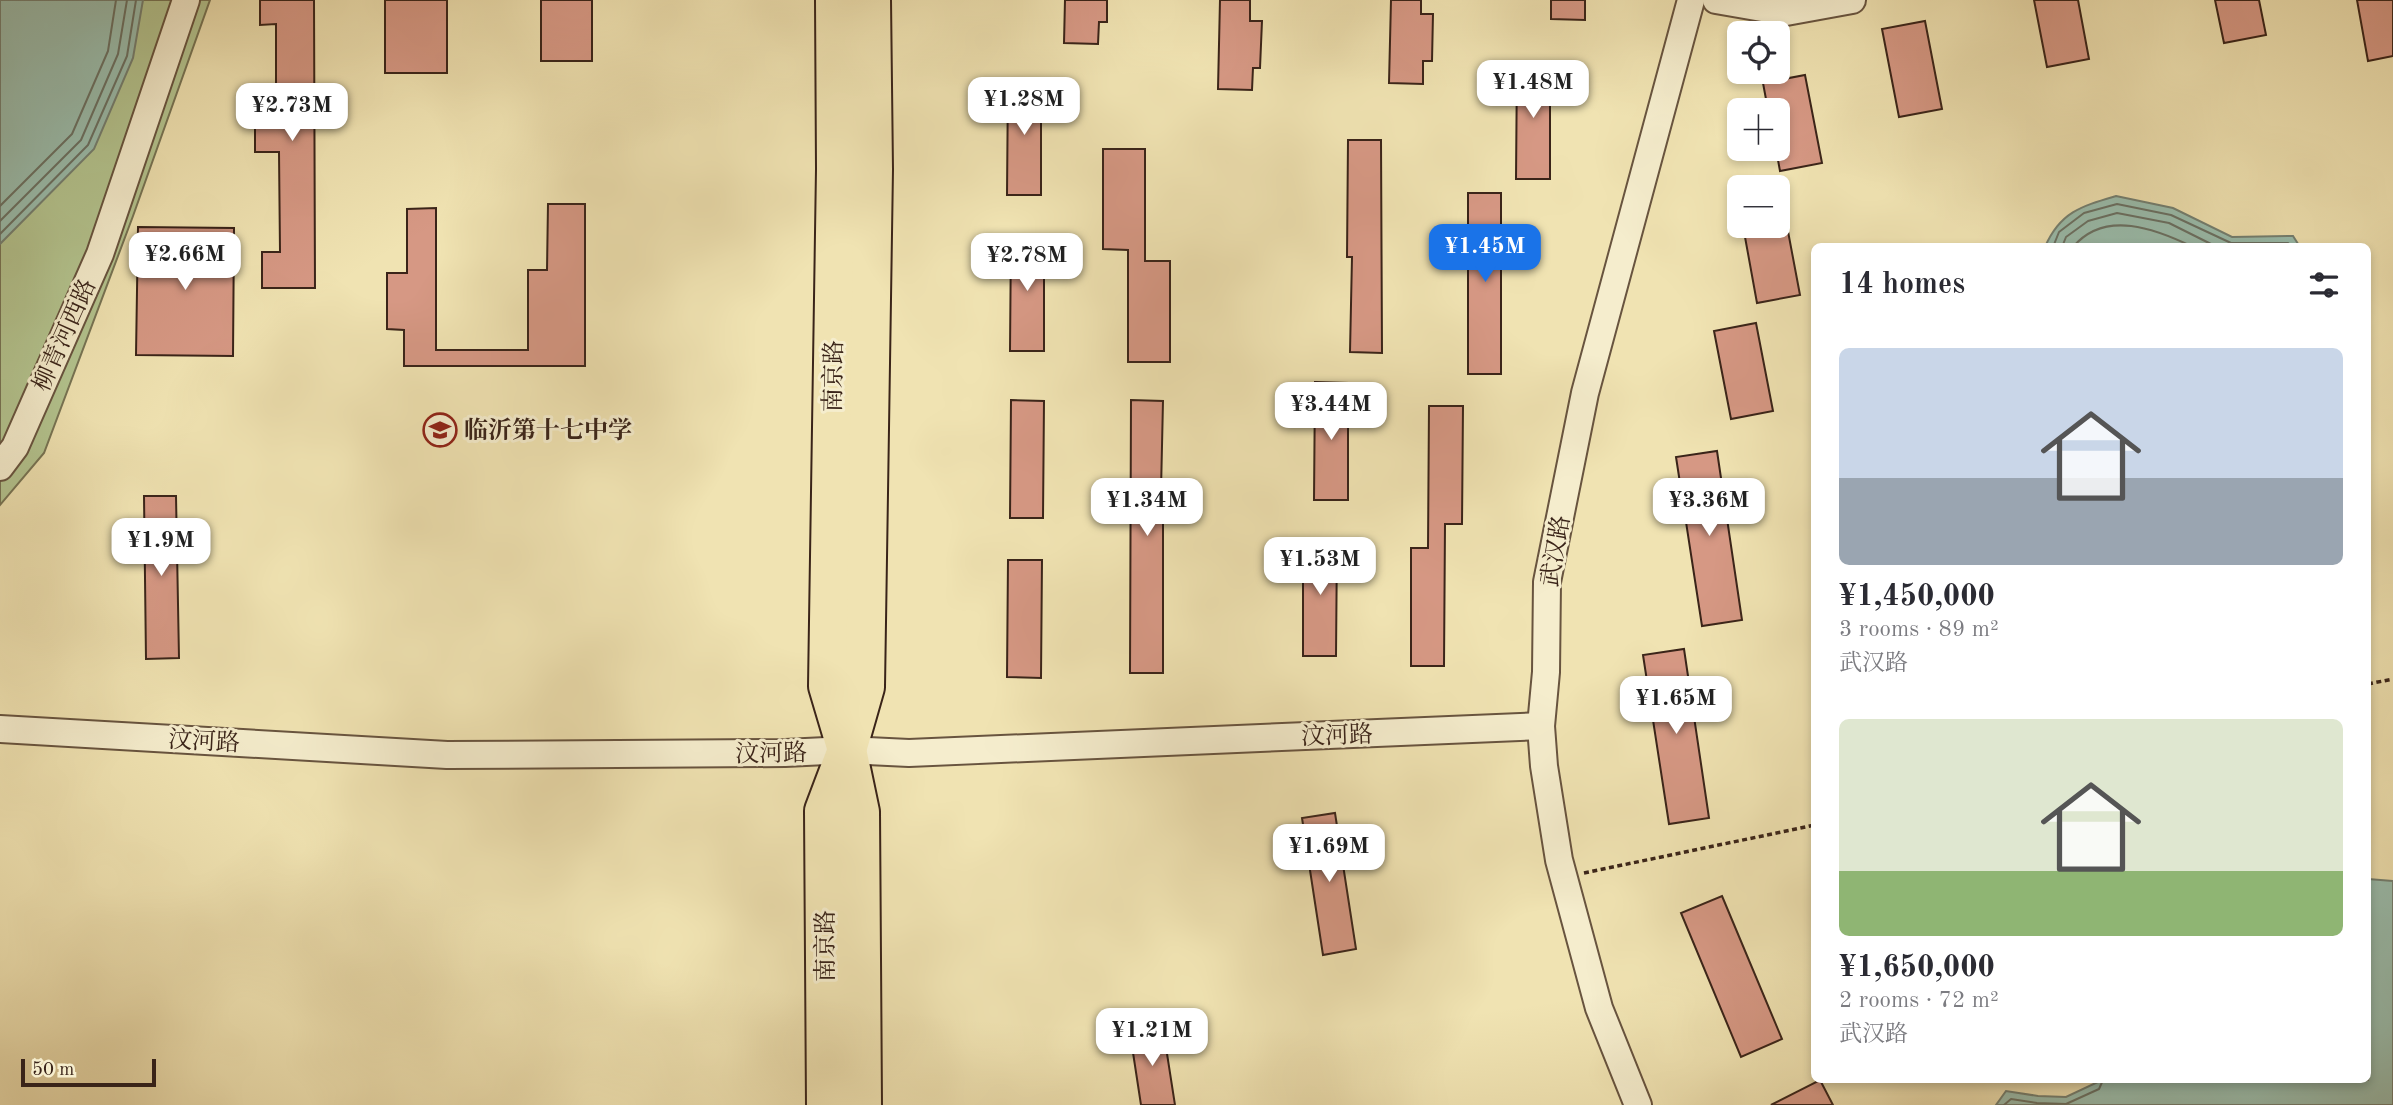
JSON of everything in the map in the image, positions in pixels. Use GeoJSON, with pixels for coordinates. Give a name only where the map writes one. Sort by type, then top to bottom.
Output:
{"type":"FeatureCollection","features":[{"type":"Feature","properties":{"kind":"highway","name":"南京路"},"geometry":{"type":"LineString","coordinates":[[835,0],[836,169],[828,686],[847,750],[860,812],[862,1105]]}},
{"type":"Feature","properties":{"kind":"highway","name":"南京路"},"geometry":{"type":"LineString","coordinates":[[826,1105],[824,811],[847,750],[865,687],[873,169],[871,0]]}},
{"type":"Feature","properties":{"kind":"street","name":"柳青河西路"},"geometry":{"type":"LineString","coordinates":[[0,467],[15,447],[100,254],[186,0]]}},
{"type":"Feature","properties":{"kind":"street","name":"武汉路"},"geometry":{"type":"LineString","coordinates":[[1638,1105],[1599,1008],[1559,860],[1544,766],[1541,726],[1546,672],[1547,582],[1585,393],[1692,0]]}},
{"type":"Feature","properties":{"kind":"street"},"geometry":{"type":"LineString","coordinates":[[1716,0],[1786,12],[1852,0]]}},
{"type":"Feature","properties":{"kind":"street","name":"汶河路"},"geometry":{"type":"LineString","coordinates":[[0,729],[447,755],[785,753],[847,750],[909,753],[1541,726]]}},
{"type":"Feature","properties":{"kind":"path"},"geometry":{"type":"LineString","coordinates":[[2371,684],[2393,680]]}},
{"type":"Feature","properties":{"kind":"path"},"geometry":{"type":"LineString","coordinates":[[1584,873],[1811,826]]}},
{"type":"Feature","properties":{"kind":"green space"},"geometry":{"type":"Polygon","coordinates":[[[0,0],[210,0],[44,453],[0,505],[0,0]]]}},
{"type":"Feature","properties":{"kind":"water"},"geometry":{"type":"Polygon","coordinates":[[[0,0],[143,0],[133,58],[94,149],[0,244],[0,0]]]}},
{"type":"Feature","properties":{"kind":"water"},"geometry":{"type":"Polygon","coordinates":[[[2116,196],[2173,208],[2232,237],[2293,236],[2297,243],[2047,243],[2065,218],[2093,203],[2116,196]]]}},
{"type":"Feature","properties":{"kind":"water"},"geometry":{"type":"Polygon","coordinates":[[[2371,879],[2393,881],[2393,1105],[1996,1105],[2006,1091],[2066,1097],[2096,1083],[2371,1083],[2371,879]]]}},
{"type":"Feature","properties":{"kind":"building"},"geometry":{"type":"Polygon","coordinates":[[[260,0],[314,0],[315,288],[262,288],[262,252],[280,252],[279,152],[255,152],[255,117],[276,117],[276,24],[260,25],[260,0]]]}},
{"type":"Feature","properties":{"kind":"building"},"geometry":{"type":"Polygon","coordinates":[[[385,0],[447,0],[447,73],[385,73],[385,0]]]}},
{"type":"Feature","properties":{"kind":"building"},"geometry":{"type":"Polygon","coordinates":[[[541,0],[592,0],[592,61],[541,61],[541,0]]]}},
{"type":"Feature","properties":{"kind":"building"},"geometry":{"type":"Polygon","coordinates":[[[1065,0],[1107,0],[1107,22],[1099,22],[1098,44],[1064,43],[1065,0]]]}},
{"type":"Feature","properties":{"kind":"building"},"geometry":{"type":"Polygon","coordinates":[[[1220,0],[1250,0],[1250,21],[1262,21],[1260,68],[1253,68],[1252,90],[1218,89],[1220,0]]]}},
{"type":"Feature","properties":{"kind":"building"},"geometry":{"type":"Polygon","coordinates":[[[1391,0],[1421,0],[1421,14],[1433,14],[1432,61],[1423,61],[1423,84],[1389,83],[1391,0]]]}},
{"type":"Feature","properties":{"kind":"building"},"geometry":{"type":"Polygon","coordinates":[[[1551,0],[1585,0],[1585,20],[1551,19],[1551,0]]]}},
{"type":"Feature","properties":{"kind":"building"},"geometry":{"type":"Polygon","coordinates":[[[2034,0],[2078,0],[2089,59],[2047,67],[2034,0]]]}},
{"type":"Feature","properties":{"kind":"building"},"geometry":{"type":"Polygon","coordinates":[[[2215,0],[2259,0],[2266,35],[2224,43],[2215,0]]]}},
{"type":"Feature","properties":{"kind":"building"},"geometry":{"type":"Polygon","coordinates":[[[2357,0],[2393,0],[2393,56],[2368,61],[2357,0]]]}},
{"type":"Feature","properties":{"kind":"building"},"geometry":{"type":"Polygon","coordinates":[[[1925,21],[1942,109],[1899,117],[1882,29],[1925,21]]]}},
{"type":"Feature","properties":{"kind":"building"},"geometry":{"type":"Polygon","coordinates":[[[1517,61],[1550,61],[1550,179],[1516,179],[1517,61]]]}},
{"type":"Feature","properties":{"kind":"building"},"geometry":{"type":"Polygon","coordinates":[[[1805,75],[1822,163],[1780,171],[1778,161],[1790,161],[1790,98],[1766,98],[1763,84],[1790,84],[1790,78],[1805,75]]]}},
{"type":"Feature","properties":{"kind":"building"},"geometry":{"type":"Polygon","coordinates":[[[1008,78],[1041,78],[1041,195],[1007,195],[1008,78]]]}},
{"type":"Feature","properties":{"kind":"building"},"geometry":{"type":"Polygon","coordinates":[[[1348,140],[1381,140],[1382,353],[1350,352],[1352,257],[1347,257],[1348,140]]]}},
{"type":"Feature","properties":{"kind":"building"},"geometry":{"type":"Polygon","coordinates":[[[1103,149],[1145,149],[1145,261],[1170,261],[1170,362],[1128,362],[1128,250],[1103,249],[1103,149]]]}},
{"type":"Feature","properties":{"kind":"building"},"geometry":{"type":"Polygon","coordinates":[[[1468,193],[1501,193],[1501,374],[1468,374],[1468,193]]]}},
{"type":"Feature","properties":{"kind":"building"},"geometry":{"type":"Polygon","coordinates":[[[548,204],[585,204],[585,366],[404,366],[404,330],[387,329],[387,273],[407,273],[407,209],[436,208],[436,350],[528,350],[528,270],[547,270],[548,204]]]}},
{"type":"Feature","properties":{"kind":"building"},"geometry":{"type":"Polygon","coordinates":[[[138,227],[234,228],[233,356],[136,355],[138,227]]]}},
{"type":"Feature","properties":{"kind":"building"},"geometry":{"type":"Polygon","coordinates":[[[1011,234],[1044,234],[1044,351],[1010,351],[1011,234]]]}},
{"type":"Feature","properties":{"kind":"building"},"geometry":{"type":"Polygon","coordinates":[[[1745,238],[1789,238],[1800,295],[1757,303],[1745,238]]]}},
{"type":"Feature","properties":{"kind":"building"},"geometry":{"type":"Polygon","coordinates":[[[1756,323],[1773,411],[1731,419],[1714,331],[1756,323]]]}},
{"type":"Feature","properties":{"kind":"building"},"geometry":{"type":"Polygon","coordinates":[[[1315,382],[1348,383],[1348,500],[1314,500],[1315,382]]]}},
{"type":"Feature","properties":{"kind":"building"},"geometry":{"type":"Polygon","coordinates":[[[1011,400],[1044,401],[1043,518],[1010,518],[1011,400]]]}},
{"type":"Feature","properties":{"kind":"building"},"geometry":{"type":"Polygon","coordinates":[[[1131,400],[1163,401],[1163,673],[1130,673],[1131,400]]]}},
{"type":"Feature","properties":{"kind":"building"},"geometry":{"type":"Polygon","coordinates":[[[1429,406],[1463,406],[1462,524],[1445,524],[1444,666],[1411,666],[1411,548],[1428,548],[1429,406]]]}},
{"type":"Feature","properties":{"kind":"building"},"geometry":{"type":"Polygon","coordinates":[[[1717,451],[1742,620],[1702,626],[1676,457],[1717,451]]]}},
{"type":"Feature","properties":{"kind":"building"},"geometry":{"type":"Polygon","coordinates":[[[144,496],[176,496],[179,658],[146,659],[144,496]]]}},
{"type":"Feature","properties":{"kind":"building"},"geometry":{"type":"Polygon","coordinates":[[[1303,538],[1337,539],[1336,656],[1303,656],[1303,538]]]}},
{"type":"Feature","properties":{"kind":"building"},"geometry":{"type":"Polygon","coordinates":[[[1008,560],[1042,560],[1041,678],[1007,677],[1008,560]]]}},
{"type":"Feature","properties":{"kind":"building"},"geometry":{"type":"Polygon","coordinates":[[[1684,649],[1709,818],[1669,824],[1643,655],[1684,649]]]}},
{"type":"Feature","properties":{"kind":"building"},"geometry":{"type":"Polygon","coordinates":[[[1335,813],[1356,949],[1323,955],[1302,818],[1335,813]]]}},
{"type":"Feature","properties":{"kind":"building"},"geometry":{"type":"Polygon","coordinates":[[[1722,896],[1782,1039],[1741,1057],[1681,913],[1722,896]]]}},
{"type":"Feature","properties":{"kind":"building"},"geometry":{"type":"Polygon","coordinates":[[[1163,1028],[1175,1105],[1141,1105],[1130,1033],[1163,1028]]]}},
{"type":"Feature","properties":{"kind":"building"},"geometry":{"type":"Polygon","coordinates":[[[1814,1083],[1822,1083],[1833,1105],[1771,1105],[1814,1083]]]}},
{"type":"Feature","properties":{"kind":"place","name":"临沂第十七中学"},"geometry":{"type":"Point","coordinates":[440,430]}}]}
